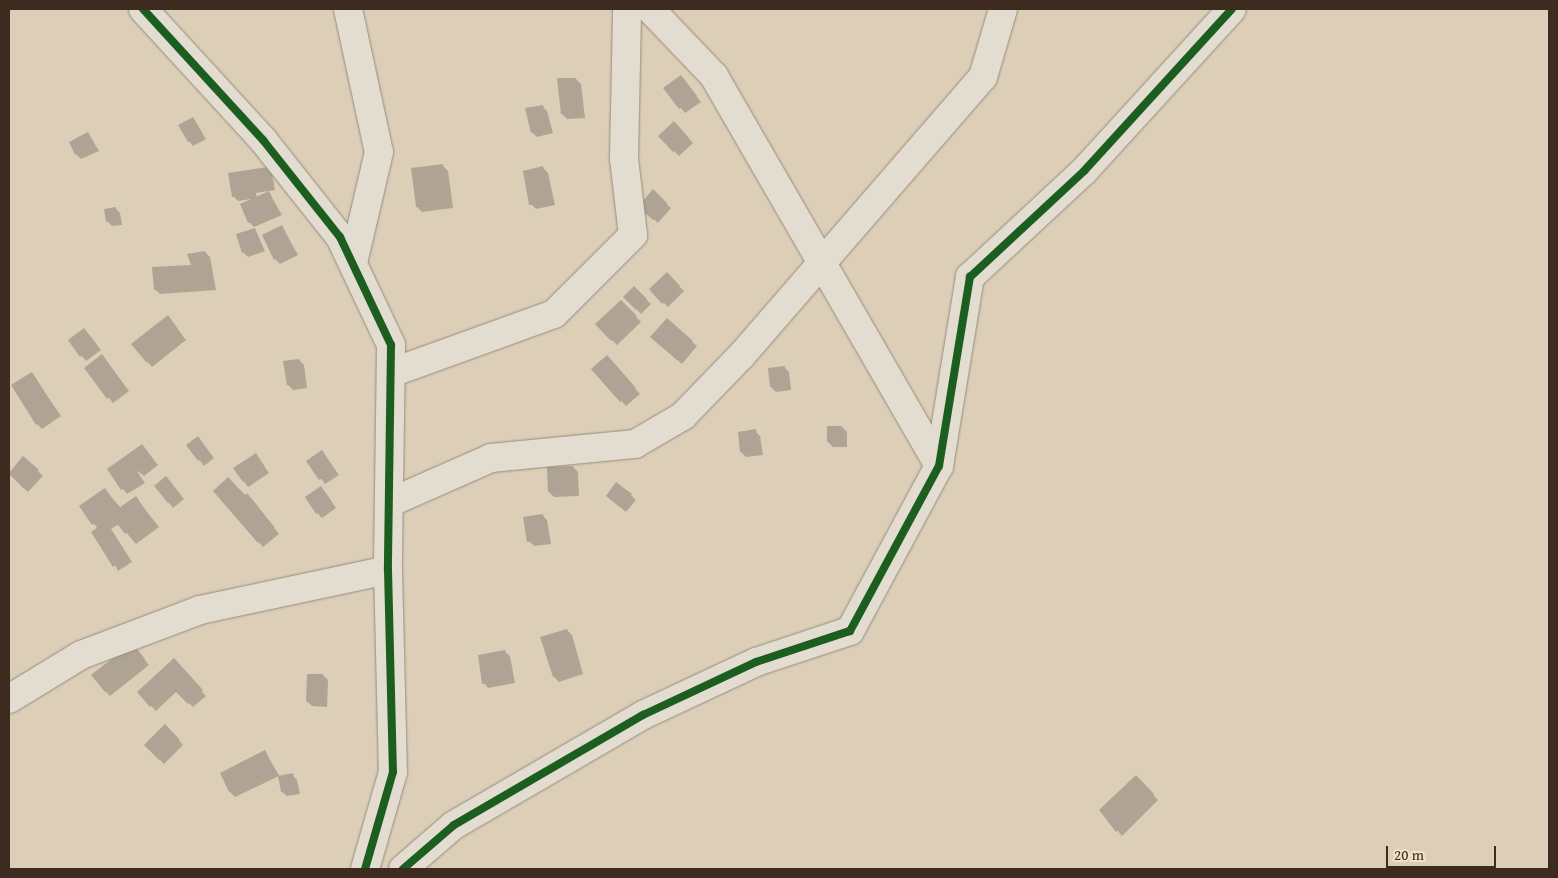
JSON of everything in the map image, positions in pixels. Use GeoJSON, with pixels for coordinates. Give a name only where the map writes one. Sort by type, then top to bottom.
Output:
{"type":"FeatureCollection","features":[{"type":"Feature","properties":{"kind":"street"},"geometry":{"type":"LineString","coordinates":[[143,9],[263,140],[340,237],[391,345],[388,570],[393,772],[365,869]]}},
{"type":"Feature","properties":{"kind":"street"},"geometry":{"type":"LineString","coordinates":[[348,9],[379,152],[353,262]]}},
{"type":"Feature","properties":{"kind":"street"},"geometry":{"type":"LineString","coordinates":[[391,373],[554,314],[633,235],[624,158],[627,9]]}},
{"type":"Feature","properties":{"kind":"street"},"geometry":{"type":"LineString","coordinates":[[650,9],[714,76],[939,466]]}},
{"type":"Feature","properties":{"kind":"street"},"geometry":{"type":"LineString","coordinates":[[389,503],[491,458],[635,444],[683,416],[742,355],[823,264],[983,77],[1003,9]]}},
{"type":"Feature","properties":{"kind":"street"},"geometry":{"type":"LineString","coordinates":[[403,869],[454,825],[643,715],[756,662],[850,631],[939,466],[970,276],[1084,171],[1232,9]]}},
{"type":"Feature","properties":{"kind":"street"},"geometry":{"type":"LineString","coordinates":[[9,699],[81,655],[200,610],[388,570]]}},
{"type":"Feature","properties":{"kind":"building"},"geometry":{"type":"Polygon","coordinates":[[[681,75],[697,96],[679,109],[663,88],[681,75]]]}},
{"type":"Feature","properties":{"kind":"building"},"geometry":{"type":"Polygon","coordinates":[[[557,78],[576,78],[580,113],[561,114],[557,78]]]}},
{"type":"Feature","properties":{"kind":"building"},"geometry":{"type":"Polygon","coordinates":[[[543,105],[549,128],[531,133],[525,108],[543,105]]]}},
{"type":"Feature","properties":{"kind":"building"},"geometry":{"type":"Polygon","coordinates":[[[193,117],[203,134],[188,142],[178,125],[193,117]]]}},
{"type":"Feature","properties":{"kind":"building"},"geometry":{"type":"Polygon","coordinates":[[[674,121],[689,138],[673,152],[658,136],[674,121]]]}},
{"type":"Feature","properties":{"kind":"building"},"geometry":{"type":"Polygon","coordinates":[[[88,132],[95,145],[75,155],[69,142],[88,132]]]}},
{"type":"Feature","properties":{"kind":"building"},"geometry":{"type":"Polygon","coordinates":[[[443,164],[449,203],[416,207],[411,168],[443,164]]]}},
{"type":"Feature","properties":{"kind":"building"},"geometry":{"type":"Polygon","coordinates":[[[543,166],[551,200],[529,205],[523,171],[543,166]]]}},
{"type":"Feature","properties":{"kind":"building"},"geometry":{"type":"Polygon","coordinates":[[[268,167],[271,186],[252,189],[253,194],[232,197],[228,173],[268,167]]]}},
{"type":"Feature","properties":{"kind":"building"},"geometry":{"type":"Polygon","coordinates":[[[653,189],[667,203],[653,220],[638,207],[653,189]]]}},
{"type":"Feature","properties":{"kind":"building"},"geometry":{"type":"Polygon","coordinates":[[[269,191],[278,210],[248,223],[240,204],[269,191]]]}},
{"type":"Feature","properties":{"kind":"building"},"geometry":{"type":"Polygon","coordinates":[[[116,207],[117,221],[106,222],[104,209],[116,207]]]}},
{"type":"Feature","properties":{"kind":"building"},"geometry":{"type":"Polygon","coordinates":[[[282,225],[294,249],[274,260],[262,235],[282,225]]]}},
{"type":"Feature","properties":{"kind":"building"},"geometry":{"type":"Polygon","coordinates":[[[255,228],[261,246],[242,253],[236,234],[255,228]]]}},
{"type":"Feature","properties":{"kind":"building"},"geometry":{"type":"Polygon","coordinates":[[[205,251],[211,285],[154,290],[152,267],[191,265],[187,254],[205,251]]]}},
{"type":"Feature","properties":{"kind":"building"},"geometry":{"type":"Polygon","coordinates":[[[667,272],[680,286],[662,304],[649,289],[667,272]]]}},
{"type":"Feature","properties":{"kind":"building"},"geometry":{"type":"Polygon","coordinates":[[[634,286],[647,299],[636,310],[623,297],[634,286]]]}},
{"type":"Feature","properties":{"kind":"building"},"geometry":{"type":"Polygon","coordinates":[[[621,300],[637,316],[611,341],[595,324],[621,300]]]}},
{"type":"Feature","properties":{"kind":"building"},"geometry":{"type":"Polygon","coordinates":[[[168,315],[182,335],[147,363],[131,344],[168,315]]]}},
{"type":"Feature","properties":{"kind":"building"},"geometry":{"type":"Polygon","coordinates":[[[667,318],[693,341],[677,360],[650,337],[667,318]]]}},
{"type":"Feature","properties":{"kind":"building"},"geometry":{"type":"Polygon","coordinates":[[[84,328],[97,345],[80,357],[68,340],[84,328]]]}},
{"type":"Feature","properties":{"kind":"building"},"geometry":{"type":"Polygon","coordinates":[[[102,354],[125,386],[107,399],[84,368],[102,354]]]}},
{"type":"Feature","properties":{"kind":"building"},"geometry":{"type":"Polygon","coordinates":[[[607,355],[636,388],[620,402],[591,369],[607,355]]]}},
{"type":"Feature","properties":{"kind":"building"},"geometry":{"type":"Polygon","coordinates":[[[299,359],[303,383],[287,385],[283,361],[299,359]]]}},
{"type":"Feature","properties":{"kind":"building"},"geometry":{"type":"Polygon","coordinates":[[[785,366],[787,386],[770,387],[768,368],[785,366]]]}},
{"type":"Feature","properties":{"kind":"building"},"geometry":{"type":"Polygon","coordinates":[[[32,372],[57,411],[36,425],[11,385],[32,372]]]}},
{"type":"Feature","properties":{"kind":"building"},"geometry":{"type":"Polygon","coordinates":[[[827,426],[842,426],[842,443],[827,442],[827,426]]]}},
{"type":"Feature","properties":{"kind":"building"},"geometry":{"type":"Polygon","coordinates":[[[756,429],[759,450],[740,452],[738,432],[756,429]]]}},
{"type":"Feature","properties":{"kind":"building"},"geometry":{"type":"Polygon","coordinates":[[[198,436],[210,453],[198,461],[186,445],[198,436]]]}},
{"type":"Feature","properties":{"kind":"building"},"geometry":{"type":"Polygon","coordinates":[[[142,444],[154,460],[138,472],[131,463],[141,478],[121,490],[107,469],[142,444]]]}},
{"type":"Feature","properties":{"kind":"building"},"geometry":{"type":"Polygon","coordinates":[[[322,450],[335,470],[319,480],[306,461],[322,450]]]}},
{"type":"Feature","properties":{"kind":"building"},"geometry":{"type":"Polygon","coordinates":[[[256,453],[265,467],[243,482],[233,468],[256,453]]]}},
{"type":"Feature","properties":{"kind":"building"},"geometry":{"type":"Polygon","coordinates":[[[23,456],[39,470],[23,488],[9,473],[23,456]]]}},
{"type":"Feature","properties":{"kind":"building"},"geometry":{"type":"Polygon","coordinates":[[[573,466],[575,492],[548,492],[547,467],[573,466]]]}},
{"type":"Feature","properties":{"kind":"building"},"geometry":{"type":"Polygon","coordinates":[[[166,476],[180,494],[168,503],[154,486],[166,476]]]}},
{"type":"Feature","properties":{"kind":"building"},"geometry":{"type":"Polygon","coordinates":[[[228,477],[245,495],[247,493],[275,528],[258,543],[213,491],[228,477]]]}},
{"type":"Feature","properties":{"kind":"building"},"geometry":{"type":"Polygon","coordinates":[[[616,482],[632,494],[621,508],[606,496],[616,482]]]}},
{"type":"Feature","properties":{"kind":"building"},"geometry":{"type":"Polygon","coordinates":[[[321,486],[332,502],[316,514],[305,497],[321,486]]]}},
{"type":"Feature","properties":{"kind":"building"},"geometry":{"type":"Polygon","coordinates":[[[105,488],[119,508],[136,496],[150,517],[125,534],[109,513],[92,525],[79,506],[105,488]]]}},
{"type":"Feature","properties":{"kind":"building"},"geometry":{"type":"Polygon","coordinates":[[[543,514],[547,539],[527,542],[523,517],[543,514]]]}},
{"type":"Feature","properties":{"kind":"building"},"geometry":{"type":"Polygon","coordinates":[[[106,522],[128,557],[113,567],[91,532],[106,522]]]}},
{"type":"Feature","properties":{"kind":"building"},"geometry":{"type":"Polygon","coordinates":[[[567,629],[579,670],[553,677],[540,637],[567,629]]]}},
{"type":"Feature","properties":{"kind":"building"},"geometry":{"type":"Polygon","coordinates":[[[132,643],[145,659],[105,692],[91,675],[132,643]]]}},
{"type":"Feature","properties":{"kind":"building"},"geometry":{"type":"Polygon","coordinates":[[[505,650],[511,679],[482,684],[478,655],[505,650]]]}},
{"type":"Feature","properties":{"kind":"building"},"geometry":{"type":"Polygon","coordinates":[[[174,658],[203,690],[188,704],[171,687],[150,707],[137,692],[174,658]]]}},
{"type":"Feature","properties":{"kind":"building"},"geometry":{"type":"Polygon","coordinates":[[[307,674],[323,674],[323,703],[306,702],[307,674]]]}},
{"type":"Feature","properties":{"kind":"building"},"geometry":{"type":"Polygon","coordinates":[[[165,724],[180,740],[159,760],[144,745],[165,724]]]}},
{"type":"Feature","properties":{"kind":"building"},"geometry":{"type":"Polygon","coordinates":[[[265,750],[275,770],[229,792],[220,773],[265,750]]]}},
{"type":"Feature","properties":{"kind":"building"},"geometry":{"type":"Polygon","coordinates":[[[293,773],[296,790],[281,792],[278,776],[293,773]]]}},
{"type":"Feature","properties":{"kind":"building"},"geometry":{"type":"Polygon","coordinates":[[[1136,775],[1154,794],[1116,832],[1099,810],[1136,775]]]}},
{"type":"Feature","properties":{"kind":"cycle path"},"geometry":{"type":"LineString","coordinates":[[143,9],[263,140],[340,237],[391,345],[388,570],[393,772],[365,869]]}},
{"type":"Feature","properties":{"kind":"cycle path"},"geometry":{"type":"LineString","coordinates":[[403,869],[454,825],[643,715],[756,662],[850,631],[939,466],[970,277],[1084,171],[1232,9]]}}]}
